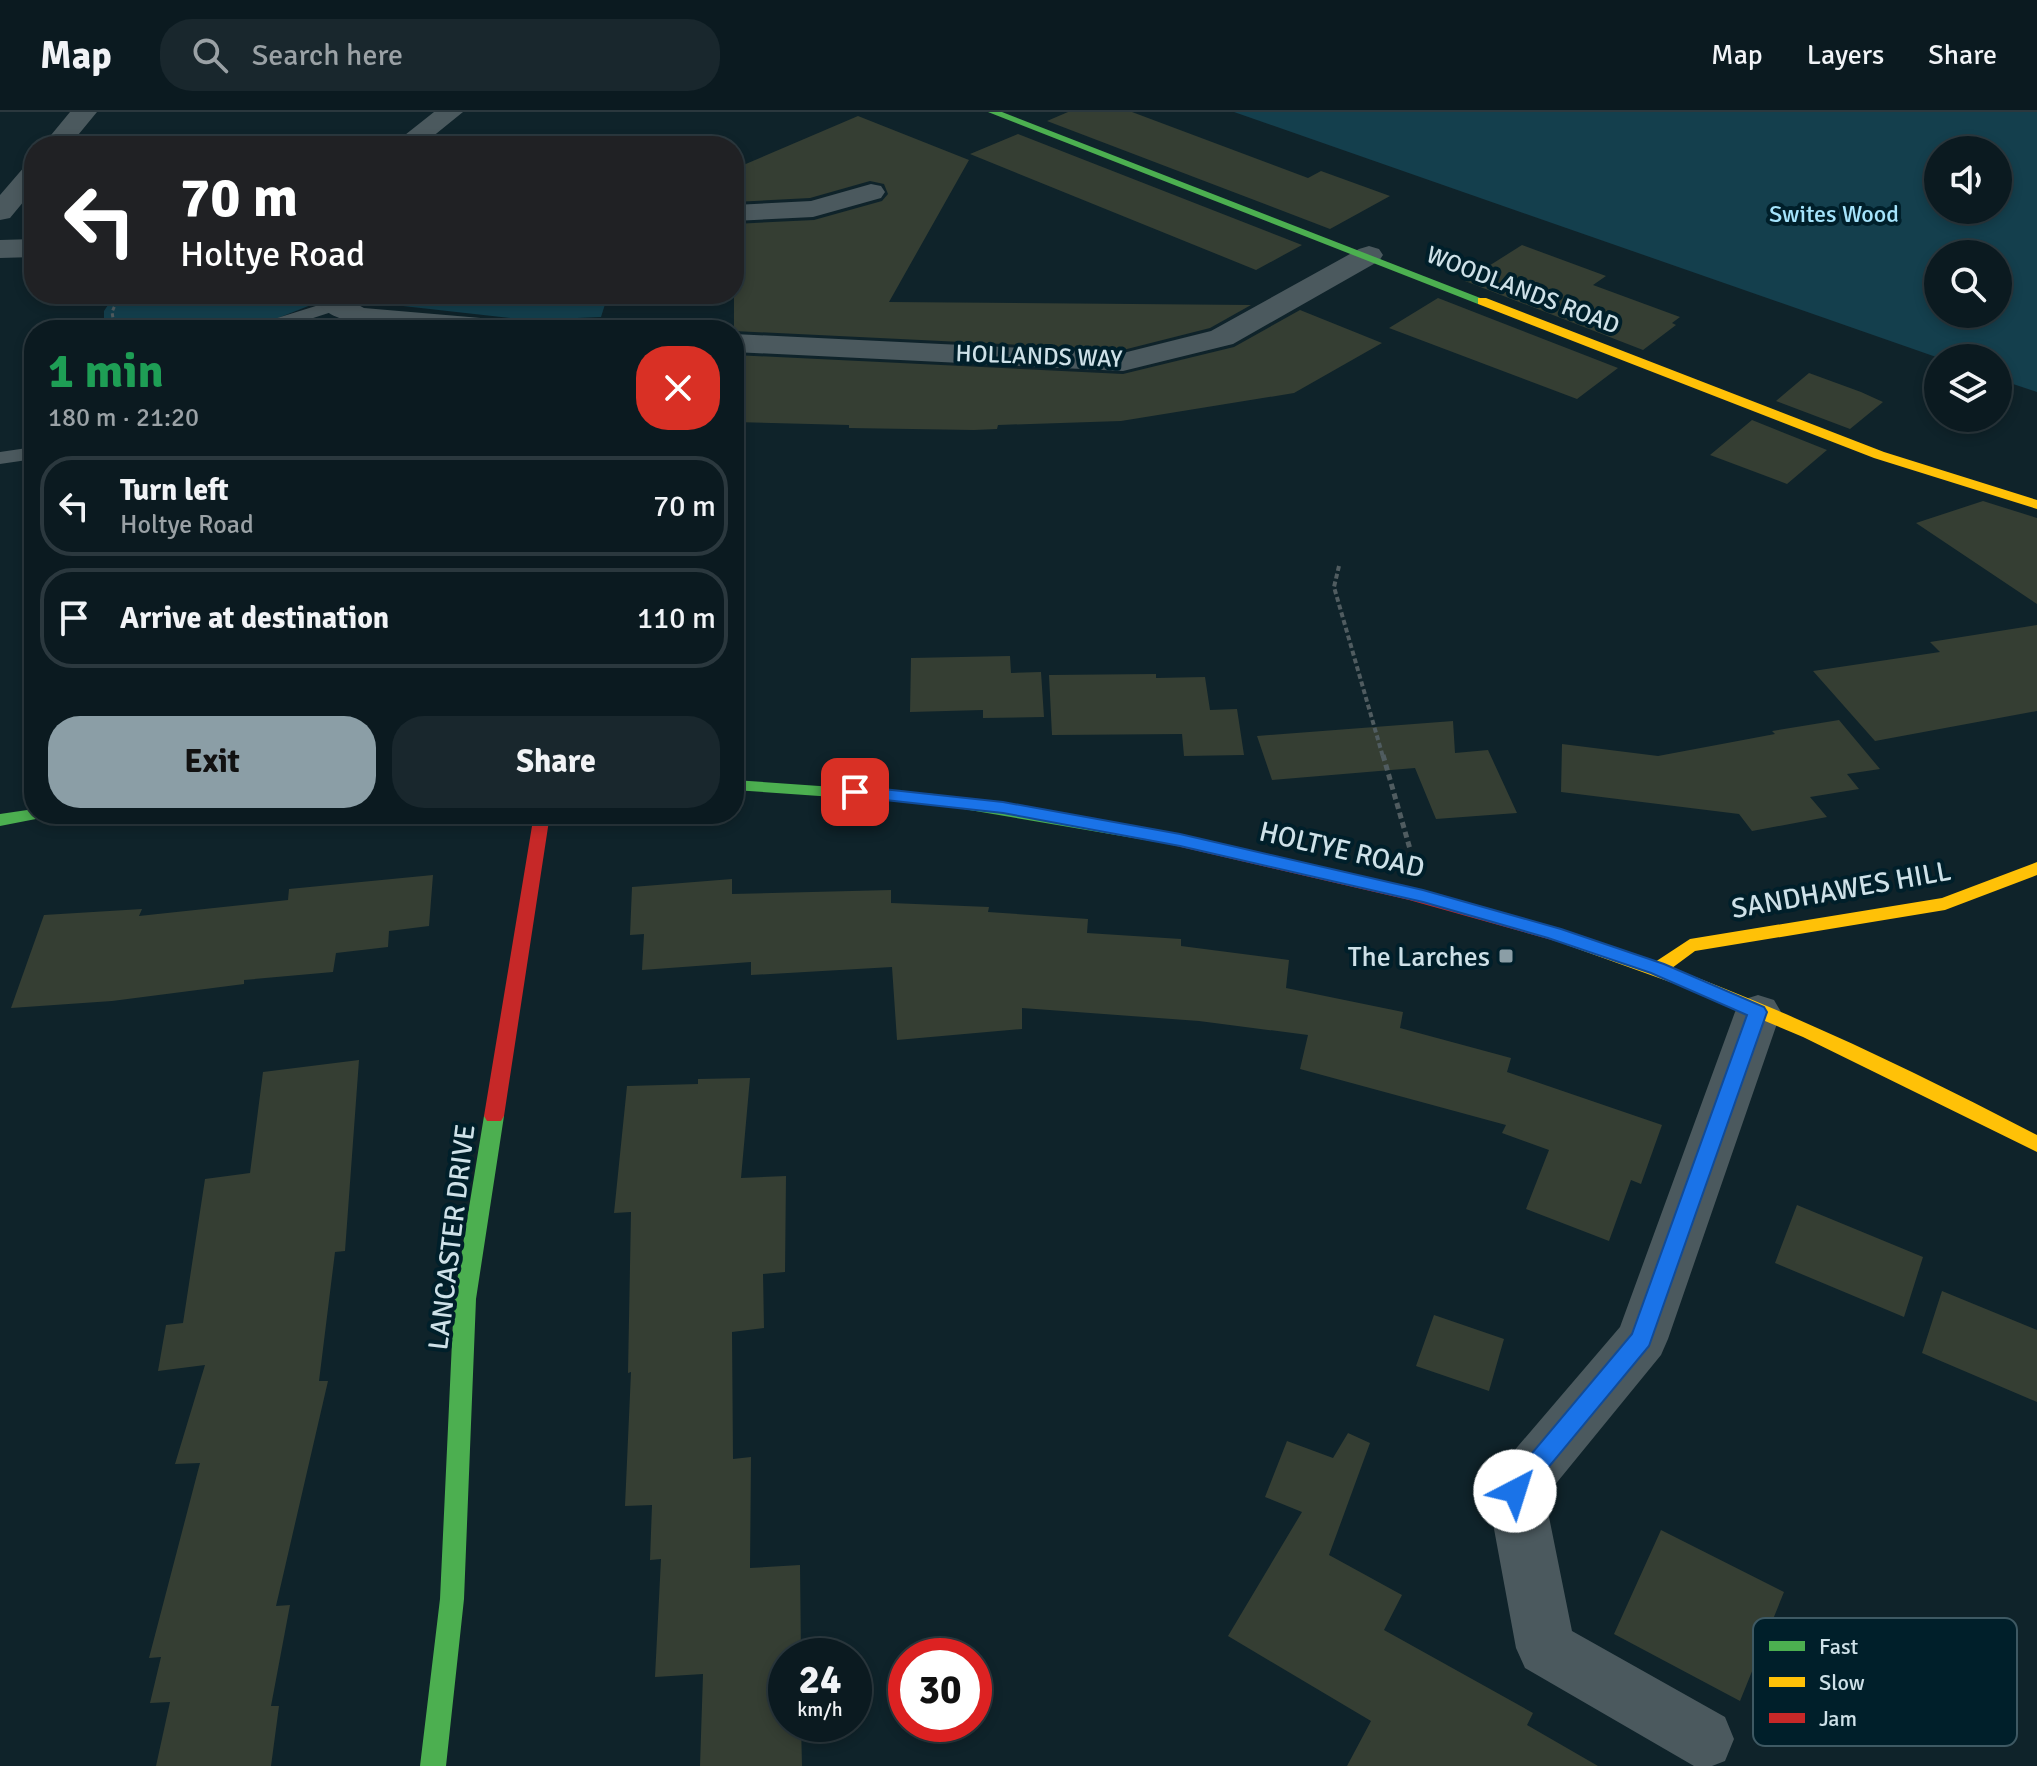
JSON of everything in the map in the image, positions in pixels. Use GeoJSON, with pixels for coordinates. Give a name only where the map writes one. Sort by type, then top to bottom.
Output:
{"type":"FeatureCollection","features":[{"type":"Feature","properties":{"kind":"street"},"geometry":{"type":"LineString","coordinates":[[64,136],[84,112]]}},
{"type":"Feature","properties":{"kind":"street"},"geometry":{"type":"LineString","coordinates":[[418,136],[450,112]]}},
{"type":"Feature","properties":{"kind":"street","name":"WOODLANDS ROAD"},"geometry":{"type":"LineString","coordinates":[[993,112],[1879,455],[2037,505]]}},
{"type":"Feature","properties":{"kind":"street"},"geometry":{"type":"LineString","coordinates":[[0,212],[24,184]]}},
{"type":"Feature","properties":{"kind":"street"},"geometry":{"type":"LineString","coordinates":[[744,212],[813,209],[871,192]]}},
{"type":"Feature","properties":{"kind":"street"},"geometry":{"type":"LineString","coordinates":[[0,249],[24,248]]}},
{"type":"Feature","properties":{"kind":"street","name":"HOLLANDS WAY"},"geometry":{"type":"LineString","coordinates":[[744,343],[1123,362],[1222,338],[1369,255]]}},
{"type":"Feature","properties":{"kind":"street"},"geometry":{"type":"LineString","coordinates":[[342,304],[358,316],[403,320]]}},
{"type":"Feature","properties":{"kind":"street","name":"HOLTYE ROAD"},"geometry":{"type":"LineString","coordinates":[[744,785],[795,786],[1003,807],[1180,840],[1423,896],[1554,934],[1658,969],[1883,1068],[2037,1144]]}},
{"type":"Feature","properties":{"kind":"street"},"geometry":{"type":"LineString","coordinates":[[0,820],[24,816]]}},
{"type":"Feature","properties":{"kind":"street","name":"LANCASTER DRIVE"},"geometry":{"type":"LineString","coordinates":[[433,1766],[452,1599],[465,1299],[540,824]]}},
{"type":"Feature","properties":{"kind":"street","name":"SANDHAWES HILL"},"geometry":{"type":"LineString","coordinates":[[1658,969],[1690,945],[1945,904],[2037,868]]}},
{"type":"Feature","properties":{"kind":"street"},"geometry":{"type":"LineString","coordinates":[[1703,1739],[1546,1648],[1515,1491],[1642,1339],[1758,1012]]}},
{"type":"Feature","properties":{"kind":"lane"},"geometry":{"type":"LineString","coordinates":[[283,320],[323,304]]}},
{"type":"Feature","properties":{"kind":"lane"},"geometry":{"type":"LineString","coordinates":[[0,458],[24,454]]}},
{"type":"Feature","properties":{"kind":"path"},"geometry":{"type":"LineString","coordinates":[[1339,566],[1334,587],[1423,896]]}},
{"type":"Feature","properties":{"kind":"green space","name":"Swites Wood"},"geometry":{"type":"Polygon","coordinates":[[[1234,112],[2037,112],[2037,392],[2012,384],[2012,344],[1924,344],[1924,353],[1234,112]]]}},
{"type":"Feature","properties":{"kind":"green space"},"geometry":{"type":"Polygon","coordinates":[[[109,304],[313,304],[273,320],[106,320],[104,311],[109,304]]]}},
{"type":"Feature","properties":{"kind":"green space"},"geometry":{"type":"Polygon","coordinates":[[[385,304],[605,304],[601,317],[529,320],[385,304]]]}},
{"type":"Feature","properties":{"kind":"building"},"geometry":{"type":"Polygon","coordinates":[[[1068,112],[1132,112],[1308,178],[1321,171],[1390,196],[1330,229],[1047,121],[1068,112]]]}},
{"type":"Feature","properties":{"kind":"building"},"geometry":{"type":"Polygon","coordinates":[[[858,116],[969,160],[889,302],[1251,305],[1210,328],[1123,350],[744,331],[744,320],[734,320],[734,304],[744,304],[744,224],[814,220],[882,201],[888,194],[884,184],[870,181],[810,198],[744,201],[744,165],[858,116]]]}},
{"type":"Feature","properties":{"kind":"building"},"geometry":{"type":"Polygon","coordinates":[[[1018,134],[1302,245],[1256,270],[970,154],[1018,134]]]}},
{"type":"Feature","properties":{"kind":"building"},"geometry":{"type":"Polygon","coordinates":[[[1522,245],[1606,276],[1593,285],[1680,317],[1672,323],[1676,325],[1643,350],[1465,281],[1522,245]]]}},
{"type":"Feature","properties":{"kind":"building"},"geometry":{"type":"Polygon","coordinates":[[[1438,298],[1618,368],[1577,399],[1389,328],[1438,298]]]}},
{"type":"Feature","properties":{"kind":"building"},"geometry":{"type":"Polygon","coordinates":[[[1300,310],[1382,343],[1294,393],[1121,421],[998,425],[997,429],[974,430],[744,422],[744,355],[1123,374],[1234,347],[1300,310]]]}},
{"type":"Feature","properties":{"kind":"building"},"geometry":{"type":"Polygon","coordinates":[[[1809,373],[1883,402],[1850,429],[1776,401],[1809,373]]]}},
{"type":"Feature","properties":{"kind":"building"},"geometry":{"type":"Polygon","coordinates":[[[1752,420],[1827,450],[1787,484],[1710,455],[1752,420]]]}},
{"type":"Feature","properties":{"kind":"building"},"geometry":{"type":"Polygon","coordinates":[[[1983,501],[2037,518],[2037,604],[1916,523],[1983,501]]]}},
{"type":"Feature","properties":{"kind":"building"},"geometry":{"type":"Polygon","coordinates":[[[2037,625],[2037,711],[1875,741],[1813,671],[1940,652],[1930,642],[2037,625]]]}},
{"type":"Feature","properties":{"kind":"building"},"geometry":{"type":"Polygon","coordinates":[[[1010,656],[1011,673],[1041,672],[1044,717],[983,718],[983,710],[910,712],[911,658],[1010,656]]]}},
{"type":"Feature","properties":{"kind":"building"},"geometry":{"type":"Polygon","coordinates":[[[1156,674],[1156,678],[1205,677],[1210,710],[1237,709],[1244,755],[1184,756],[1182,734],[1052,735],[1049,675],[1156,674]]]}},
{"type":"Feature","properties":{"kind":"building"},"geometry":{"type":"Polygon","coordinates":[[[1839,720],[1880,769],[1847,774],[1859,789],[1810,797],[1827,817],[1752,831],[1739,814],[1561,792],[1562,744],[1658,756],[1839,720]]]}},
{"type":"Feature","properties":{"kind":"building"},"geometry":{"type":"Polygon","coordinates":[[[1453,721],[1455,753],[1488,750],[1517,813],[1436,819],[1415,768],[1272,780],[1257,736],[1453,721]]]}},
{"type":"Feature","properties":{"kind":"building"},"geometry":{"type":"Polygon","coordinates":[[[433,875],[429,926],[389,931],[388,947],[336,953],[333,972],[244,980],[244,984],[112,1001],[11,1008],[44,915],[142,909],[139,916],[288,900],[289,889],[433,875]]]}},
{"type":"Feature","properties":{"kind":"building"},"geometry":{"type":"Polygon","coordinates":[[[732,879],[732,894],[891,890],[891,903],[989,907],[988,912],[1088,919],[1087,933],[1181,939],[1181,946],[1289,960],[1286,988],[1403,1012],[1400,1028],[1511,1058],[1507,1072],[1662,1125],[1641,1184],[1631,1180],[1609,1241],[1526,1209],[1549,1150],[1502,1133],[1506,1125],[1300,1069],[1308,1035],[1199,1021],[1022,1008],[1022,1029],[897,1040],[892,967],[751,975],[751,962],[642,970],[644,934],[630,935],[632,887],[732,879]]]}},
{"type":"Feature","properties":{"kind":"building"},"geometry":{"type":"Polygon","coordinates":[[[359,1060],[345,1251],[335,1252],[319,1381],[328,1381],[276,1606],[290,1605],[271,1706],[279,1706],[271,1766],[156,1766],[170,1702],[150,1703],[161,1657],[149,1658],[200,1463],[175,1464],[205,1365],[158,1371],[166,1325],[183,1323],[205,1179],[250,1173],[263,1072],[359,1060]]]}},
{"type":"Feature","properties":{"kind":"building"},"geometry":{"type":"Polygon","coordinates":[[[750,1078],[741,1178],[786,1176],[785,1272],[763,1274],[764,1328],[732,1332],[733,1459],[751,1457],[750,1568],[800,1565],[801,1638],[768,1638],[768,1742],[801,1742],[802,1766],[700,1766],[703,1674],[655,1677],[661,1559],[650,1560],[652,1505],[625,1506],[631,1372],[628,1373],[631,1212],[614,1213],[627,1086],[698,1084],[698,1079],[750,1078]]]}},
{"type":"Feature","properties":{"kind":"building"},"geometry":{"type":"Polygon","coordinates":[[[1797,1205],[1923,1257],[1904,1317],[1775,1263],[1797,1205]]]}},
{"type":"Feature","properties":{"kind":"building"},"geometry":{"type":"Polygon","coordinates":[[[1942,1291],[2037,1330],[2037,1402],[1922,1353],[1942,1291]]]}},
{"type":"Feature","properties":{"kind":"building"},"geometry":{"type":"Polygon","coordinates":[[[1434,1315],[1504,1339],[1489,1391],[1416,1366],[1434,1315]]]}},
{"type":"Feature","properties":{"kind":"building"},"geometry":{"type":"Polygon","coordinates":[[[1348,1433],[1370,1443],[1329,1555],[1402,1595],[1384,1630],[1533,1713],[1527,1725],[1598,1766],[1347,1766],[1371,1721],[1228,1636],[1302,1512],[1265,1497],[1287,1441],[1333,1458],[1348,1433]]]}},
{"type":"Feature","properties":{"kind":"building"},"geometry":{"type":"Polygon","coordinates":[[[1661,1530],[1784,1592],[1774,1618],[1753,1618],[1753,1669],[1740,1701],[1614,1634],[1661,1530]]]}},
{"type":"Feature","properties":{"kind":"traffic: fast"},"geometry":{"type":"LineString","coordinates":[[993,112],[1482,301]]}},
{"type":"Feature","properties":{"kind":"traffic: fast"},"geometry":{"type":"LineString","coordinates":[[744,786],[934,799],[1157,836]]}},
{"type":"Feature","properties":{"kind":"traffic: fast"},"geometry":{"type":"LineString","coordinates":[[0,820],[24,816]]}},
{"type":"Feature","properties":{"kind":"traffic: fast"},"geometry":{"type":"LineString","coordinates":[[433,1766],[452,1599],[465,1299],[494,1116]]}},
{"type":"Feature","properties":{"kind":"traffic: slow"},"geometry":{"type":"LineString","coordinates":[[1482,301],[1879,455],[2037,505]]}},
{"type":"Feature","properties":{"kind":"traffic: slow"},"geometry":{"type":"LineString","coordinates":[[1658,969],[1690,945],[1945,904],[2037,868]]}},
{"type":"Feature","properties":{"kind":"traffic: slow"},"geometry":{"type":"LineString","coordinates":[[1573,940],[1632,960],[1810,1032],[2037,1144]]}},
{"type":"Feature","properties":{"kind":"traffic: jam"},"geometry":{"type":"LineString","coordinates":[[494,1116],[540,824]]}},
{"type":"Feature","properties":{"kind":"traffic: jam"},"geometry":{"type":"LineString","coordinates":[[1157,836],[1409,894],[1573,940]]}},
{"type":"Feature","properties":{"kind":"place","name":"The Larches"},"geometry":{"type":"Point","coordinates":[1506,956]}},
{"type":"Feature","properties":{"kind":"route"},"geometry":{"type":"LineString","coordinates":[[855,792],[1003,807],[1180,840],[1423,896],[1554,934],[1658,969],[1758,1012],[1642,1339],[1515,1491]]}}]}
